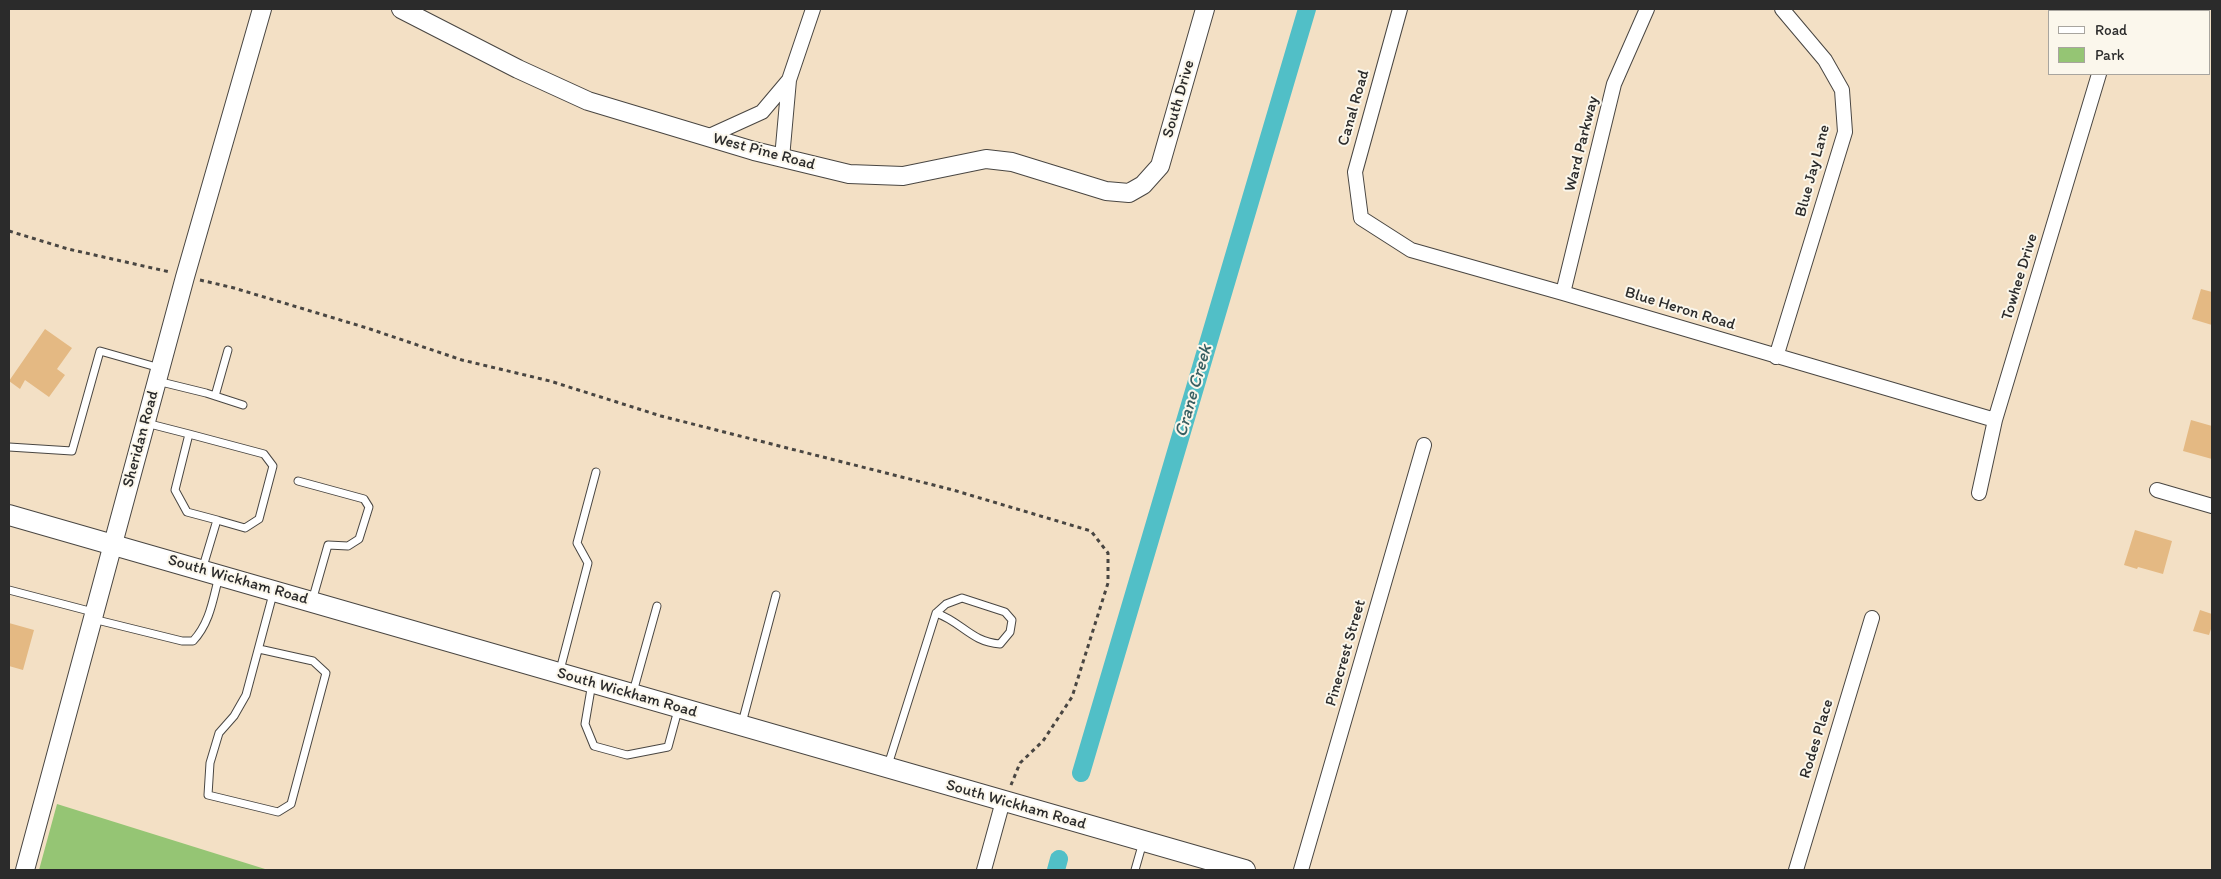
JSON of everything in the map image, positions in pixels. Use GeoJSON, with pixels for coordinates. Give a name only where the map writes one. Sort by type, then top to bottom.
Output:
{"type":"FeatureCollection","features":[{"type":"Feature","properties":{"kind":"main road","name":"South Wickham Road"},"geometry":{"type":"LineString","coordinates":[[9,515],[1245,870]]}},
{"type":"Feature","properties":{"kind":"street","name":"Sheridan Road"},"geometry":{"type":"LineString","coordinates":[[25,870],[185,277],[262,9]]}},
{"type":"Feature","properties":{"kind":"street","name":"West Pine Road"},"geometry":{"type":"LineString","coordinates":[[401,9],[518,70],[588,101],[782,158],[849,174],[903,176],[986,159],[1012,162],[1106,191],[1130,193],[1144,185]]}},
{"type":"Feature","properties":{"kind":"street"},"geometry":{"type":"LineString","coordinates":[[782,158],[789,80],[813,9]]}},
{"type":"Feature","properties":{"kind":"street","name":"South Drive"},"geometry":{"type":"LineString","coordinates":[[1144,185],[1160,166],[1206,9]]}},
{"type":"Feature","properties":{"kind":"street","name":"Canal Road"},"geometry":{"type":"LineString","coordinates":[[1362,218],[1354,172],[1400,9]]}},
{"type":"Feature","properties":{"kind":"street","name":"Ward Parkway"},"geometry":{"type":"LineString","coordinates":[[1563,292],[1614,84],[1647,9]]}},
{"type":"Feature","properties":{"kind":"street","name":"Blue Jay Lane"},"geometry":{"type":"LineString","coordinates":[[1776,357],[1845,132],[1842,90],[1825,60],[1782,9]]}},
{"type":"Feature","properties":{"kind":"street","name":"Towhee Drive"},"geometry":{"type":"LineString","coordinates":[[1979,493],[1995,420],[2099,75]]}},
{"type":"Feature","properties":{"kind":"street"},"geometry":{"type":"LineString","coordinates":[[707,137],[762,112],[789,80]]}},
{"type":"Feature","properties":{"kind":"street","name":"Blue Heron Road"},"geometry":{"type":"LineString","coordinates":[[1362,218],[1411,250],[1563,292],[1776,357],[1995,420]]}},
{"type":"Feature","properties":{"kind":"street","name":"Pinecrest Street"},"geometry":{"type":"LineString","coordinates":[[1301,870],[1424,445]]}},
{"type":"Feature","properties":{"kind":"street"},"geometry":{"type":"LineString","coordinates":[[2158,490],[2212,506]]}},
{"type":"Feature","properties":{"kind":"street","name":"Rodes Place"},"geometry":{"type":"LineString","coordinates":[[1796,870],[1872,618]]}},
{"type":"Feature","properties":{"kind":"street"},"geometry":{"type":"LineString","coordinates":[[984,870],[1003,802]]}},
{"type":"Feature","properties":{"kind":"lane"},"geometry":{"type":"LineString","coordinates":[[215,396],[228,350]]}},
{"type":"Feature","properties":{"kind":"lane"},"geometry":{"type":"LineString","coordinates":[[9,448],[72,451],[100,351],[159,375],[243,405]]}},
{"type":"Feature","properties":{"kind":"lane"},"geometry":{"type":"LineString","coordinates":[[146,423],[189,434],[264,454],[273,466],[259,519],[245,528],[187,512],[174,490],[189,434]]}},
{"type":"Feature","properties":{"kind":"lane"},"geometry":{"type":"LineString","coordinates":[[560,673],[588,562],[577,543],[596,472]]}},
{"type":"Feature","properties":{"kind":"lane"},"geometry":{"type":"LineString","coordinates":[[298,481],[364,499],[369,507],[359,539],[348,546],[328,545],[312,602]]}},
{"type":"Feature","properties":{"kind":"lane"},"geometry":{"type":"LineString","coordinates":[[9,590],[182,641],[193,641],[202,632],[209,615],[211,573],[217,520]]}},
{"type":"Feature","properties":{"kind":"lane"},"geometry":{"type":"LineString","coordinates":[[259,649],[313,661],[326,673],[291,804],[278,812],[208,795],[210,763],[219,733],[234,716],[246,695],[274,591]]}},
{"type":"Feature","properties":{"kind":"lane"},"geometry":{"type":"LineString","coordinates":[[742,726],[776,595]]}},
{"type":"Feature","properties":{"kind":"lane"},"geometry":{"type":"LineString","coordinates":[[887,768],[936,613],[946,604],[962,598],[1004,612],[1012,620],[1010,632],[1000,644],[986,643],[964,631],[957,622],[936,613]]}},
{"type":"Feature","properties":{"kind":"lane"},"geometry":{"type":"LineString","coordinates":[[632,694],[657,606]]}},
{"type":"Feature","properties":{"kind":"lane"},"geometry":{"type":"LineString","coordinates":[[592,683],[586,724],[594,746],[627,754],[668,748],[679,708]]}},
{"type":"Feature","properties":{"kind":"lane"},"geometry":{"type":"LineString","coordinates":[[1135,870],[1144,841]]}},
{"type":"Feature","properties":{"kind":"path"},"geometry":{"type":"LineString","coordinates":[[9,231],[68,249],[166,270],[185,277],[234,288],[367,328],[462,360],[550,381],[661,416],[952,490],[1091,531],[1108,553],[1108,583],[1072,697],[1043,741],[1020,763],[1003,802]]}},
{"type":"Feature","properties":{"kind":"green space"},"geometry":{"type":"Polygon","coordinates":[[[57,804],[265,869],[265,870],[39,870],[57,804]]]}},
{"type":"Feature","properties":{"kind":"building"},"geometry":{"type":"Polygon","coordinates":[[[2201,289],[2212,292],[2212,325],[2192,319],[2201,289]]]}},
{"type":"Feature","properties":{"kind":"building"},"geometry":{"type":"Polygon","coordinates":[[[45,329],[72,348],[57,369],[65,375],[49,397],[25,380],[20,389],[9,381],[45,329]]]}},
{"type":"Feature","properties":{"kind":"building"},"geometry":{"type":"Polygon","coordinates":[[[2191,420],[2212,426],[2212,459],[2183,451],[2191,420]]]}},
{"type":"Feature","properties":{"kind":"building"},"geometry":{"type":"Polygon","coordinates":[[[2135,530],[2172,541],[2163,574],[2124,565],[2135,530]]]}},
{"type":"Feature","properties":{"kind":"building"},"geometry":{"type":"Polygon","coordinates":[[[2200,610],[2212,614],[2212,626],[2209,635],[2193,631],[2200,610]]]}},
{"type":"Feature","properties":{"kind":"building"},"geometry":{"type":"Polygon","coordinates":[[[9,623],[34,630],[23,670],[9,666],[9,623]]]}},
{"type":"Feature","properties":{"kind":"waterway","name":"Crane Creek"},"geometry":{"type":"LineString","coordinates":[[1081,773],[1307,9]]}},
{"type":"Feature","properties":{"kind":"waterway","name":"Crane Creek"},"geometry":{"type":"LineString","coordinates":[[1056,870],[1059,859]]}}]}
